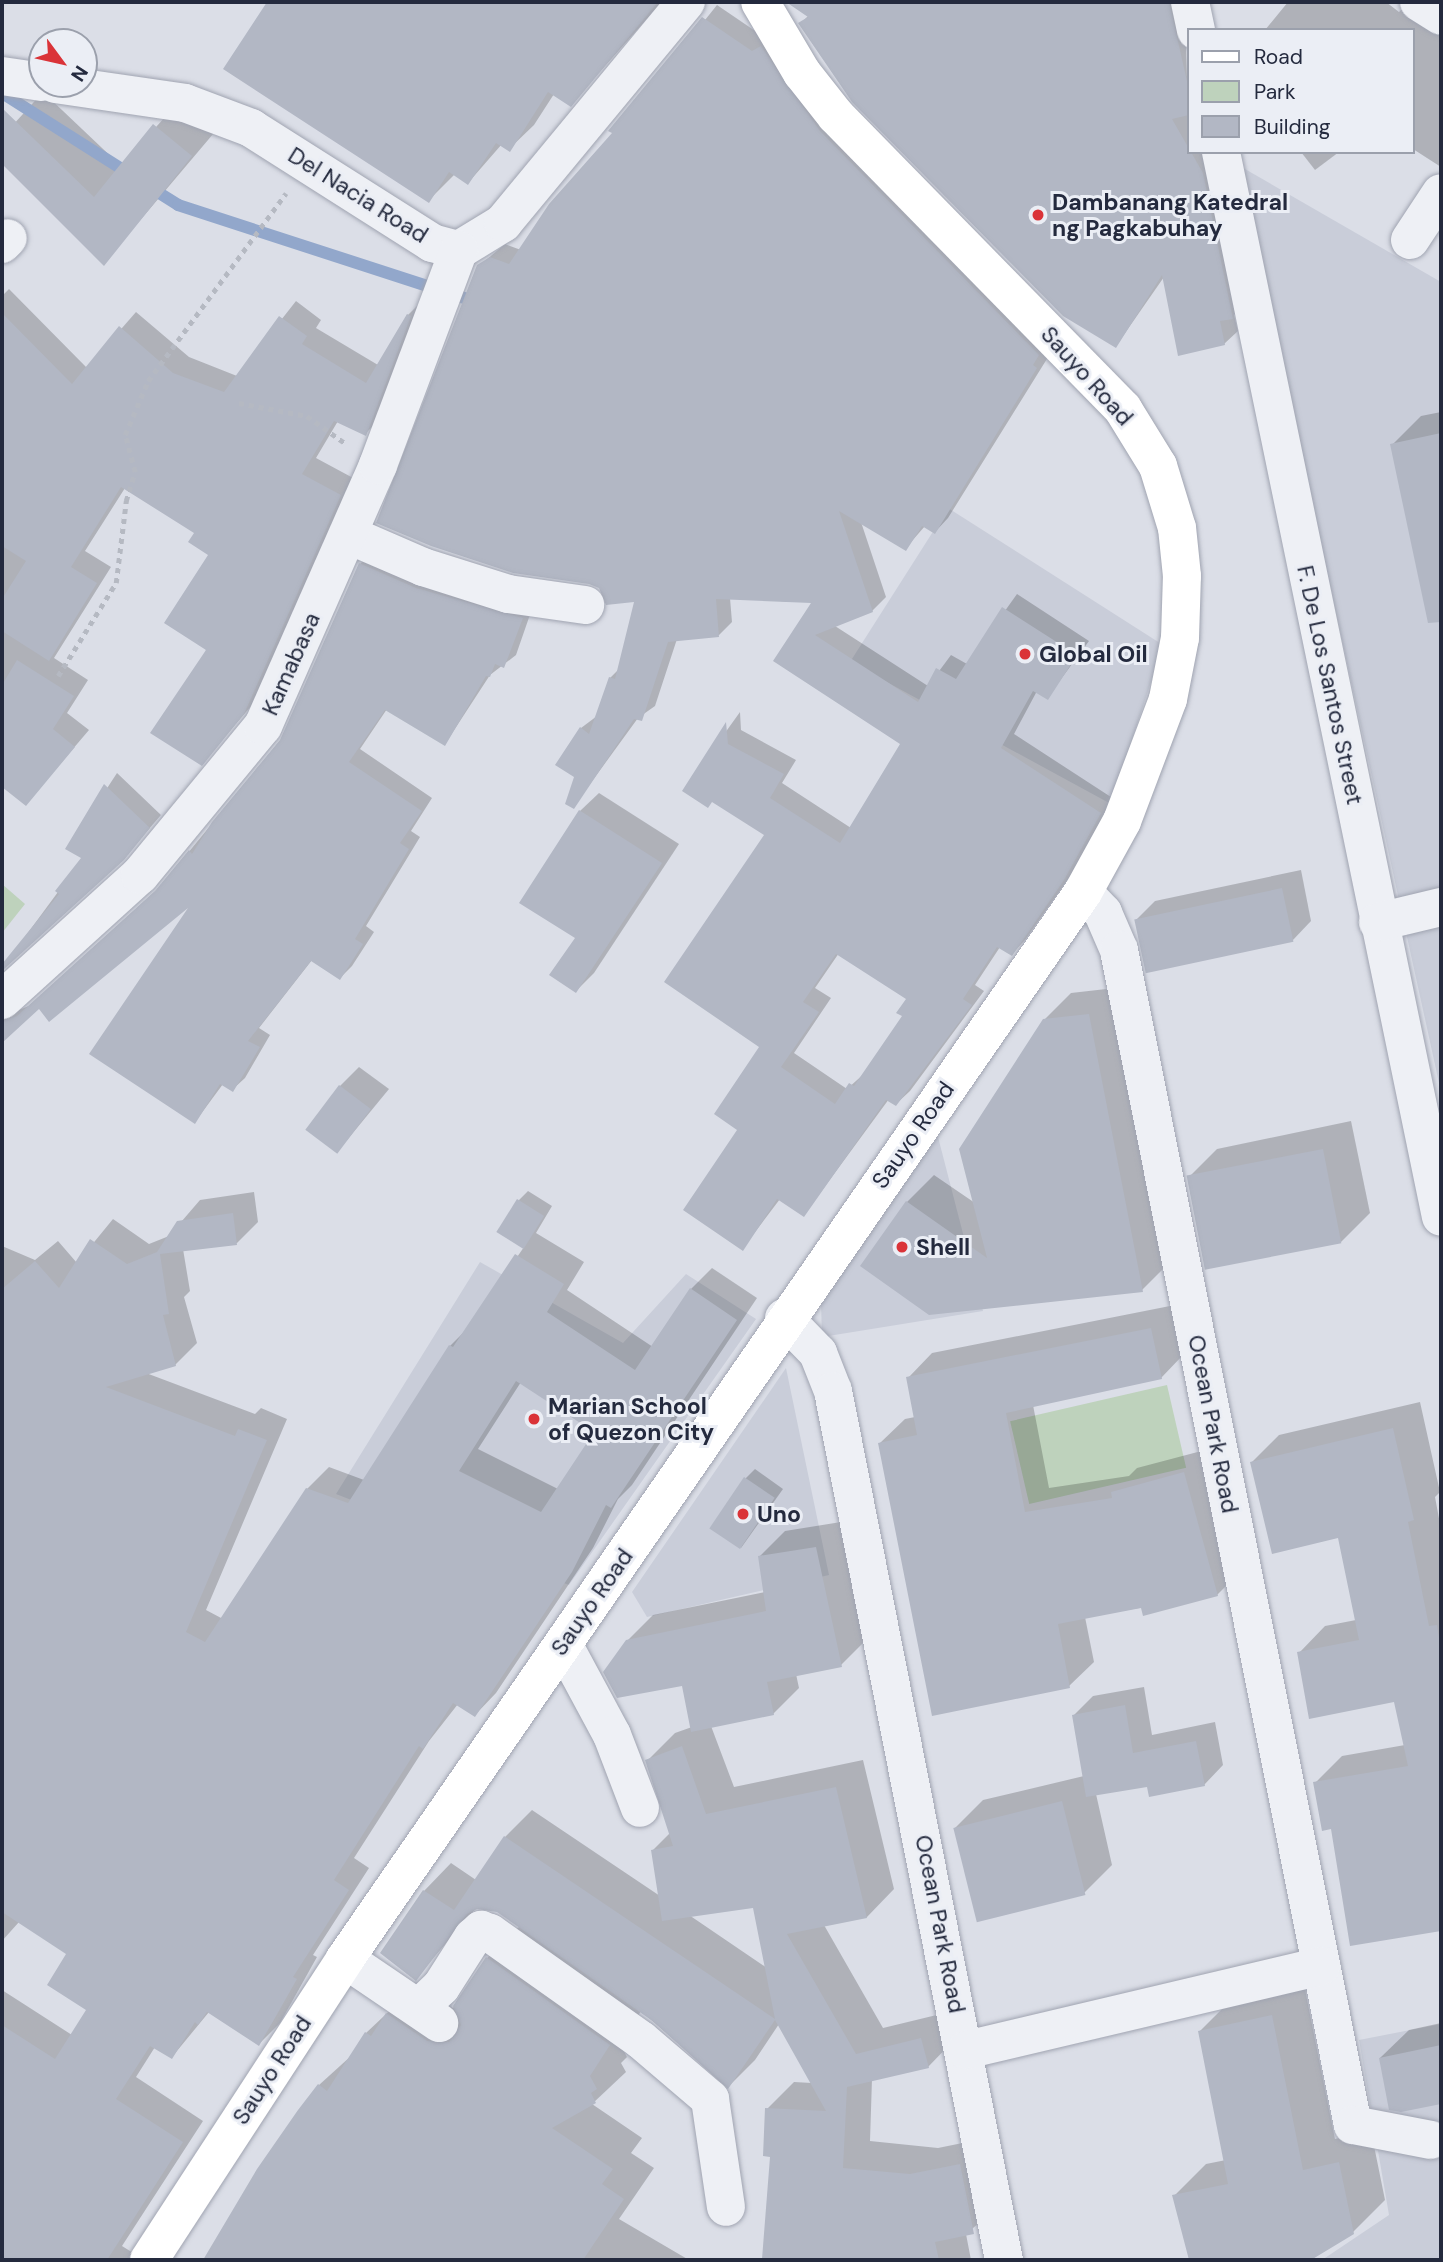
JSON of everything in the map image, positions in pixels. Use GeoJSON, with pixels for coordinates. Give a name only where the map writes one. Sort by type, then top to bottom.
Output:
{"type":"FeatureCollection","features":[{"type":"Feature","properties":{"kind":"main road","name":"Sauyo Road"},"geometry":{"type":"LineString","coordinates":[[149,2260],[345,1959],[564,1644],[784,1318],[1083,892],[1122,821],[1142,775],[1168,699],[1180,638],[1182,576],[1177,528],[1158,466],[1123,409],[836,116],[802,73],[760,2]]}},
{"type":"Feature","properties":{"kind":"street"},"geometry":{"type":"LineString","coordinates":[[459,250],[503,223],[686,2]]}},
{"type":"Feature","properties":{"kind":"street"},"geometry":{"type":"LineString","coordinates":[[1190,2],[1196,28]]}},
{"type":"Feature","properties":{"kind":"street"},"geometry":{"type":"LineString","coordinates":[[1419,2],[1441,16]]}},
{"type":"Feature","properties":{"kind":"street"},"geometry":{"type":"LineString","coordinates":[[2,76],[28,80]]}},
{"type":"Feature","properties":{"kind":"street","name":"Del Nacia Road"},"geometry":{"type":"LineString","coordinates":[[98,90],[185,103],[251,128],[432,243],[459,250]]}},
{"type":"Feature","properties":{"kind":"street","name":"F. De Los Santos Street"},"geometry":{"type":"LineString","coordinates":[[1221,154],[1441,1217]]}},
{"type":"Feature","properties":{"kind":"street"},"geometry":{"type":"LineString","coordinates":[[1410,240],[1441,193]]}},
{"type":"Feature","properties":{"kind":"street","name":"Kamabasa"},"geometry":{"type":"LineString","coordinates":[[2,1000],[140,875],[263,726],[378,465],[459,250]]}},
{"type":"Feature","properties":{"kind":"street"},"geometry":{"type":"LineString","coordinates":[[349,535],[423,567],[508,594],[585,606]]}},
{"type":"Feature","properties":{"kind":"street","name":"Ocean Park Road"},"geometry":{"type":"LineString","coordinates":[[1083,892],[1103,914],[1119,950],[1353,2125],[1431,2140]]}},
{"type":"Feature","properties":{"kind":"street"},"geometry":{"type":"LineString","coordinates":[[1378,922],[1441,907]]}},
{"type":"Feature","properties":{"kind":"street","name":"Ocean Park Road"},"geometry":{"type":"LineString","coordinates":[[784,1318],[818,1353],[834,1391],[1004,2260]]}},
{"type":"Feature","properties":{"kind":"street"},"geometry":{"type":"LineString","coordinates":[[564,1644],[612,1735],[640,1808]]}},
{"type":"Feature","properties":{"kind":"street"},"geometry":{"type":"LineString","coordinates":[[345,1959],[429,2015],[441,1987],[473,1937],[481,1930],[490,1933],[641,2040],[710,2099],[726,2207]]}},
{"type":"Feature","properties":{"kind":"street"},"geometry":{"type":"LineString","coordinates":[[965,2050],[1321,1966]]}},
{"type":"Feature","properties":{"kind":"path"},"geometry":{"type":"LineString","coordinates":[[58,676],[116,583],[126,501],[135,472],[125,435],[148,381],[308,164]]}},
{"type":"Feature","properties":{"kind":"path"},"geometry":{"type":"LineString","coordinates":[[239,403],[307,416],[378,465]]}},
{"type":"Feature","properties":{"kind":"shaded area"},"geometry":{"type":"Polygon","coordinates":[[[1238,165],[1441,282],[1441,1092],[1238,165]]]}},
{"type":"Feature","properties":{"kind":"shaded area"},"geometry":{"type":"Polygon","coordinates":[[[948,508],[1163,645],[1111,804],[850,662],[948,508]]]}},
{"type":"Feature","properties":{"kind":"shaded area"},"geometry":{"type":"Polygon","coordinates":[[[937,1133],[983,1311],[822,1337],[821,1301],[937,1133]]]}},
{"type":"Feature","properties":{"kind":"shaded area","name":"Marian School of Quezon City"},"geometry":{"type":"Polygon","coordinates":[[[480,1262],[623,1343],[686,1274],[756,1319],[569,1585],[336,1494],[480,1262]]]}},
{"type":"Feature","properties":{"kind":"shaded area"},"geometry":{"type":"Polygon","coordinates":[[[786,1368],[829,1575],[647,1617],[632,1592],[786,1368]]]}},
{"type":"Feature","properties":{"kind":"shaded area"},"geometry":{"type":"Polygon","coordinates":[[[1441,2024],[1441,2260],[1322,2260],[1389,2215],[1359,2040],[1441,2024]]]}},
{"type":"Feature","properties":{"kind":"green space"},"geometry":{"type":"Polygon","coordinates":[[[2,884],[25,904],[2,933],[2,884]]]}},
{"type":"Feature","properties":{"kind":"green space"},"geometry":{"type":"Polygon","coordinates":[[[1167,1385],[1186,1468],[1029,1504],[1010,1421],[1167,1385]]]}},
{"type":"Feature","properties":{"kind":"building"},"geometry":{"type":"Polygon","coordinates":[[[267,2],[658,2],[571,107],[548,92],[510,152],[496,143],[468,185],[449,172],[429,203],[223,69],[267,2]]]}},
{"type":"Feature","properties":{"kind":"building"},"geometry":{"type":"Polygon","coordinates":[[[786,2],[1169,2],[1188,86],[1188,115],[1172,119],[1188,147],[1188,154],[1192,154],[1203,173],[1233,319],[1220,321],[1225,345],[1178,356],[1162,275],[1116,348],[1063,316],[852,102],[798,23],[808,17],[786,2]]]}},
{"type":"Feature","properties":{"kind":"building"},"geometry":{"type":"Polygon","coordinates":[[[702,17],[752,51],[761,46],[820,131],[1039,355],[1033,365],[1037,368],[935,534],[922,526],[906,551],[839,511],[873,612],[815,635],[918,702],[936,668],[956,679],[1002,607],[1077,655],[1048,700],[1033,691],[1001,748],[1101,813],[1064,880],[1012,956],[997,947],[963,999],[972,1005],[896,1106],[886,1100],[804,1217],[777,1199],[743,1251],[683,1210],[737,1130],[714,1114],[759,1047],[664,982],[764,835],[712,802],[708,808],[682,791],[726,722],[728,744],[784,774],[770,798],[840,843],[900,744],[773,661],[811,603],[716,599],[719,637],[668,642],[642,721],[634,719],[574,809],[565,804],[574,777],[555,765],[580,727],[589,734],[609,677],[615,679],[634,602],[606,605],[599,588],[589,584],[513,573],[431,546],[376,523],[477,265],[490,257],[509,264],[549,204],[612,133],[608,131],[702,17]],[[836,954],[803,1002],[819,1012],[781,1067],[835,1104],[849,1083],[854,1086],[902,1016],[896,1013],[906,999],[836,954]]]}},
{"type":"Feature","properties":{"kind":"building"},"geometry":{"type":"Polygon","coordinates":[[[2,108],[94,197],[153,124],[192,156],[104,266],[2,164],[2,108]]]}},
{"type":"Feature","properties":{"kind":"building"},"geometry":{"type":"Polygon","coordinates":[[[2,313],[72,384],[119,326],[173,373],[224,392],[279,316],[307,336],[302,344],[366,383],[407,314],[411,316],[366,436],[334,421],[302,474],[341,495],[244,714],[202,766],[150,733],[206,650],[164,623],[208,555],[188,542],[194,533],[121,487],[71,567],[97,583],[49,661],[2,631],[2,599],[26,561],[2,546],[2,313]]]}},
{"type":"Feature","properties":{"kind":"building"},"geometry":{"type":"Polygon","coordinates":[[[1441,433],[1441,622],[1428,623],[1390,444],[1441,433]]]}},
{"type":"Feature","properties":{"kind":"building"},"geometry":{"type":"Polygon","coordinates":[[[359,563],[416,588],[523,618],[504,668],[495,664],[490,677],[486,676],[445,746],[385,710],[349,762],[422,811],[400,843],[409,849],[355,939],[363,944],[340,980],[311,961],[248,1041],[260,1047],[233,1092],[220,1084],[195,1124],[89,1054],[188,908],[49,1022],[39,1009],[2,1043],[2,1021],[17,1016],[155,891],[189,850],[192,854],[212,822],[280,740],[359,563]]]}},
{"type":"Feature","properties":{"kind":"building"},"geometry":{"type":"Polygon","coordinates":[[[17,660],[74,696],[53,729],[75,747],[26,806],[2,787],[2,685],[17,660]]]}},
{"type":"Feature","properties":{"kind":"building"},"geometry":{"type":"Polygon","coordinates":[[[104,784],[150,828],[124,860],[2,971],[2,964],[59,894],[55,891],[81,858],[65,849],[104,784]]]}},
{"type":"Feature","properties":{"kind":"building"},"geometry":{"type":"Polygon","coordinates":[[[579,810],[662,863],[576,993],[549,975],[575,938],[519,903],[579,810]]]}},
{"type":"Feature","properties":{"kind":"building"},"geometry":{"type":"Polygon","coordinates":[[[1282,888],[1293,942],[1146,973],[1134,919],[1282,888]]]}},
{"type":"Feature","properties":{"kind":"building"},"geometry":{"type":"Polygon","coordinates":[[[1089,1014],[1143,1292],[929,1315],[860,1266],[906,1201],[987,1258],[959,1149],[1043,1019],[1089,1014]]]}},
{"type":"Feature","properties":{"kind":"building"},"geometry":{"type":"Polygon","coordinates":[[[339,1085],[371,1109],[337,1154],[305,1130],[339,1085]]]}},
{"type":"Feature","properties":{"kind":"building"},"geometry":{"type":"Polygon","coordinates":[[[1323,1149],[1341,1243],[1205,1270],[1187,1176],[1323,1149]]]}},
{"type":"Feature","properties":{"kind":"building"},"geometry":{"type":"Polygon","coordinates":[[[517,1199],[544,1216],[523,1249],[496,1232],[517,1199]]]}},
{"type":"Feature","properties":{"kind":"building"},"geometry":{"type":"Polygon","coordinates":[[[233,1213],[237,1245],[160,1254],[169,1314],[163,1315],[176,1366],[106,1387],[235,1436],[238,1429],[267,1440],[186,1632],[205,1642],[306,1488],[348,1503],[449,1345],[453,1347],[515,1254],[564,1284],[547,1312],[635,1370],[690,1288],[737,1320],[611,1508],[606,1505],[572,1572],[475,1717],[453,1703],[423,1749],[419,1746],[334,1880],[349,1890],[293,1977],[297,1979],[259,2046],[207,2012],[198,2025],[195,2022],[172,2059],[150,2046],[116,2099],[183,2142],[107,2260],[2,2260],[2,2025],[55,2059],[86,2010],[47,1985],[66,1954],[2,1912],[2,1289],[35,1261],[59,1288],[90,1239],[127,1264],[157,1252],[177,1221],[233,1213]],[[516,1381],[459,1471],[541,1512],[594,1432],[516,1381]]]}},
{"type":"Feature","properties":{"kind":"building"},"geometry":{"type":"Polygon","coordinates":[[[1151,1328],[1162,1379],[1006,1413],[1025,1512],[1112,1498],[1111,1492],[1184,1472],[1218,1596],[1143,1616],[1141,1608],[1058,1624],[1070,1688],[932,1716],[878,1443],[917,1435],[906,1377],[1151,1328]]]}},
{"type":"Feature","properties":{"kind":"building"},"geometry":{"type":"Polygon","coordinates":[[[1393,1428],[1414,1520],[1408,1522],[1429,1626],[1437,1625],[1441,1651],[1441,1931],[1350,1946],[1331,1829],[1322,1831],[1313,1782],[1408,1766],[1394,1702],[1309,1719],[1297,1652],[1359,1640],[1338,1538],[1272,1554],[1250,1462],[1393,1428]]]}},
{"type":"Feature","properties":{"kind":"building","name":"Uno"},"geometry":{"type":"Polygon","coordinates":[[[744,1477],[775,1498],[740,1549],[709,1528],[744,1477]]]}},
{"type":"Feature","properties":{"kind":"building"},"geometry":{"type":"Polygon","coordinates":[[[816,1547],[842,1667],[767,1682],[774,1715],[691,1732],[682,1686],[617,1698],[603,1672],[626,1640],[766,1611],[758,1556],[816,1547]]]}},
{"type":"Feature","properties":{"kind":"building"},"geometry":{"type":"Polygon","coordinates":[[[1125,1705],[1133,1753],[1196,1741],[1205,1786],[1149,1797],[1147,1787],[1086,1797],[1072,1715],[1125,1705]]]}},
{"type":"Feature","properties":{"kind":"building"},"geometry":{"type":"Polygon","coordinates":[[[682,1746],[706,1814],[836,1787],[867,1918],[787,1934],[856,2054],[921,2038],[929,2068],[847,2087],[843,2168],[910,2174],[960,2164],[974,2234],[935,2242],[939,2260],[762,2259],[770,2157],[763,2156],[765,2108],[826,2111],[775,2020],[728,2089],[654,2022],[497,1912],[477,1909],[467,1914],[416,1981],[380,1953],[423,1890],[454,1910],[504,1836],[775,2019],[753,1908],[662,1921],[651,1850],[673,1846],[645,1760],[682,1746]]]}},
{"type":"Feature","properties":{"kind":"building"},"geometry":{"type":"Polygon","coordinates":[[[1062,1801],[1085,1895],[977,1922],[953,1828],[1062,1801]]]}},
{"type":"Feature","properties":{"kind":"building"},"geometry":{"type":"Polygon","coordinates":[[[486,1957],[610,2045],[590,2076],[597,2089],[591,2093],[596,2103],[552,2128],[613,2169],[602,2184],[624,2199],[583,2260],[203,2260],[257,2169],[298,2110],[318,2084],[327,2091],[365,2032],[371,2036],[386,2013],[427,2041],[449,2042],[461,2025],[453,2006],[486,1957]]]}},
{"type":"Feature","properties":{"kind":"building"},"geometry":{"type":"Polygon","coordinates":[[[1272,2015],[1303,2170],[1339,2162],[1354,2234],[1311,2260],[1189,2260],[1172,2195],[1228,2184],[1198,2031],[1272,2015]]]}},
{"type":"Feature","properties":{"kind":"building"},"geometry":{"type":"Polygon","coordinates":[[[1441,2045],[1441,2104],[1401,2112],[1389,2110],[1379,2058],[1441,2045]]]}},
{"type":"Feature","properties":{"kind":"waterway"},"geometry":{"type":"LineString","coordinates":[[2,93],[133,176]]}},
{"type":"Feature","properties":{"kind":"waterway"},"geometry":{"type":"LineString","coordinates":[[148,186],[178,205],[480,303]]}},
{"type":"Feature","properties":{"kind":"place","name":"Dambanang Katedral ng Pagkabuhay"},"geometry":{"type":"Point","coordinates":[1038,215]}},
{"type":"Feature","properties":{"kind":"place","name":"Global Oil"},"geometry":{"type":"Point","coordinates":[1025,654]}},
{"type":"Feature","properties":{"kind":"place","name":"Shell"},"geometry":{"type":"Point","coordinates":[902,1247]}},
{"type":"Feature","properties":{"kind":"place","name":"Marian School of Quezon City"},"geometry":{"type":"Point","coordinates":[534,1419]}},
{"type":"Feature","properties":{"kind":"place","name":"Uno"},"geometry":{"type":"Point","coordinates":[743,1514]}}]}
